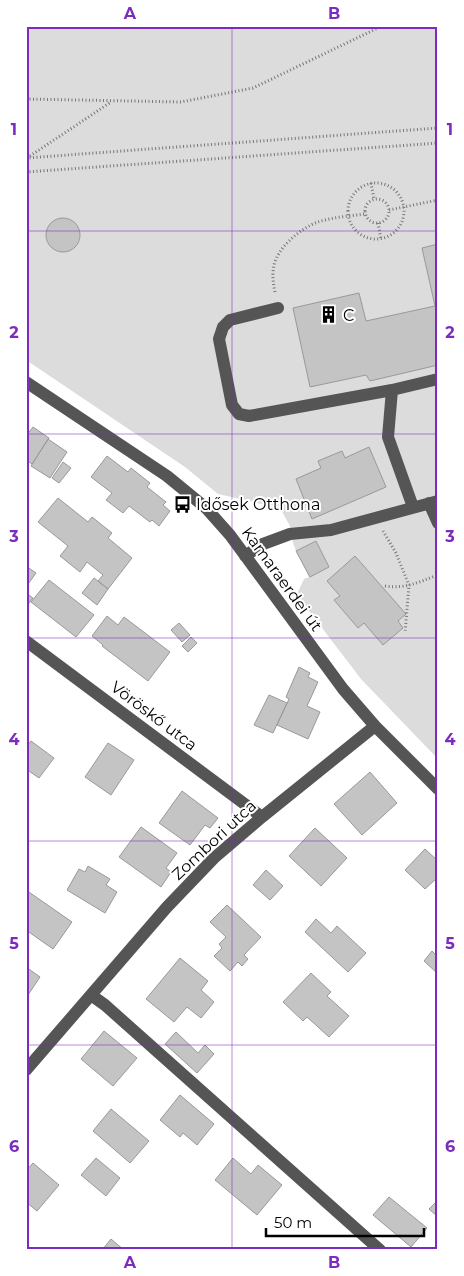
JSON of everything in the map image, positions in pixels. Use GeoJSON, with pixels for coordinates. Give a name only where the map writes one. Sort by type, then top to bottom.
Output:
{"type":"FeatureCollection","features":[{"type":"Feature","properties":{"kind":"street"},"geometry":{"type":"LineString","coordinates":[[278,308],[230,320],[223,327],[219,339],[232,406],[239,414],[249,416],[392,390],[438,379]]}},
{"type":"Feature","properties":{"kind":"street","name":"Kamaraerdei út"},"geometry":{"type":"LineString","coordinates":[[26,382],[167,476],[189,492],[217,519],[343,688],[375,726],[438,789]]}},
{"type":"Feature","properties":{"kind":"street"},"geometry":{"type":"LineString","coordinates":[[392,390],[388,437],[413,507]]}},
{"type":"Feature","properties":{"kind":"street"},"geometry":{"type":"LineString","coordinates":[[246,556],[264,544],[290,534],[331,530],[434,502],[438,524]]}},
{"type":"Feature","properties":{"kind":"street","name":"Vöröskő utca"},"geometry":{"type":"LineString","coordinates":[[26,641],[262,817]]}},
{"type":"Feature","properties":{"kind":"street","name":"Zombori utca"},"geometry":{"type":"LineString","coordinates":[[26,1070],[172,902],[214,858],[375,726]]}},
{"type":"Feature","properties":{"kind":"street"},"geometry":{"type":"LineString","coordinates":[[91,995],[380,1250]]}},
{"type":"Feature","properties":{"kind":"path"},"geometry":{"type":"LineString","coordinates":[[26,99],[181,102],[253,88],[382,26]]}},
{"type":"Feature","properties":{"kind":"path"},"geometry":{"type":"LineString","coordinates":[[26,158],[111,101]]}},
{"type":"Feature","properties":{"kind":"path"},"geometry":{"type":"LineString","coordinates":[[26,158],[438,128]]}},
{"type":"Feature","properties":{"kind":"path"},"geometry":{"type":"LineString","coordinates":[[26,172],[438,143]]}},
{"type":"Feature","properties":{"kind":"path"},"geometry":{"type":"LineString","coordinates":[[371,183],[374,199]]}},
{"type":"Feature","properties":{"kind":"path"},"geometry":{"type":"LineString","coordinates":[[371,183],[386,184],[393,188],[403,200],[405,214],[403,221],[394,233],[374,240],[360,235],[354,230],[348,216],[348,208],[353,195],[364,185],[371,183]]}},
{"type":"Feature","properties":{"kind":"path"},"geometry":{"type":"LineString","coordinates":[[374,199],[382,200],[389,210],[383,222],[370,221],[365,214],[367,204],[374,199]]}},
{"type":"Feature","properties":{"kind":"path"},"geometry":{"type":"LineString","coordinates":[[389,210],[438,200]]}},
{"type":"Feature","properties":{"kind":"path"},"geometry":{"type":"LineString","coordinates":[[278,308],[272,278],[274,263],[290,240],[317,222],[365,214]]}},
{"type":"Feature","properties":{"kind":"path"},"geometry":{"type":"LineString","coordinates":[[378,223],[381,239]]}},
{"type":"Feature","properties":{"kind":"path"},"geometry":{"type":"LineString","coordinates":[[375,518],[396,553],[409,585],[405,633]]}},
{"type":"Feature","properties":{"kind":"path"},"geometry":{"type":"LineString","coordinates":[[385,586],[400,587],[409,585],[438,574]]}},
{"type":"Feature","properties":{"kind":"shaded area"},"geometry":{"type":"Polygon","coordinates":[[[26,26],[438,26],[438,759],[361,679],[296,596],[304,579],[309,577],[296,551],[290,534],[290,526],[280,508],[218,494],[185,467],[26,360],[26,26]]]}},
{"type":"Feature","properties":{"kind":"building"},"geometry":{"type":"Polygon","coordinates":[[[63,218],[70,219],[75,223],[79,228],[79,242],[75,247],[70,251],[63,252],[56,251],[51,247],[47,242],[46,235],[47,228],[51,223],[56,219],[63,218]]]}},
{"type":"Feature","properties":{"kind":"building","name":"C"},"geometry":{"type":"Polygon","coordinates":[[[438,244],[438,365],[370,381],[366,375],[310,387],[293,308],[359,293],[366,321],[435,306],[422,248],[438,244]]]}},
{"type":"Feature","properties":{"kind":"building"},"geometry":{"type":"Polygon","coordinates":[[[33,427],[49,438],[32,464],[26,460],[26,436],[33,427]]]}},
{"type":"Feature","properties":{"kind":"building"},"geometry":{"type":"Polygon","coordinates":[[[48,439],[67,452],[50,478],[31,466],[48,439]]]}},
{"type":"Feature","properties":{"kind":"building"},"geometry":{"type":"Polygon","coordinates":[[[369,447],[386,487],[312,519],[296,479],[321,468],[318,461],[342,451],[345,458],[369,447]]]}},
{"type":"Feature","properties":{"kind":"building"},"geometry":{"type":"Polygon","coordinates":[[[107,456],[128,472],[131,468],[150,483],[147,487],[166,502],[163,505],[170,511],[159,526],[152,520],[150,522],[129,506],[123,513],[106,500],[112,493],[91,477],[107,456]]]}},
{"type":"Feature","properties":{"kind":"building"},"geometry":{"type":"Polygon","coordinates":[[[63,462],[71,468],[59,483],[52,478],[63,462]]]}},
{"type":"Feature","properties":{"kind":"building"},"geometry":{"type":"Polygon","coordinates":[[[58,498],[88,522],[92,517],[112,533],[108,538],[132,558],[108,589],[98,581],[103,575],[87,562],[80,572],[60,556],[68,546],[38,522],[58,498]]]}},
{"type":"Feature","properties":{"kind":"building"},"geometry":{"type":"Polygon","coordinates":[[[316,541],[329,567],[310,577],[296,551],[316,541]]]}},
{"type":"Feature","properties":{"kind":"building"},"geometry":{"type":"Polygon","coordinates":[[[355,556],[406,614],[398,621],[403,628],[383,645],[364,623],[358,628],[334,600],[340,596],[327,581],[355,556]]]}},
{"type":"Feature","properties":{"kind":"building"},"geometry":{"type":"Polygon","coordinates":[[[26,566],[36,573],[26,587],[26,566]]]}},
{"type":"Feature","properties":{"kind":"building"},"geometry":{"type":"Polygon","coordinates":[[[94,578],[108,589],[97,605],[82,593],[94,578]]]}},
{"type":"Feature","properties":{"kind":"building"},"geometry":{"type":"Polygon","coordinates":[[[49,580],[94,615],[76,637],[31,602],[49,580]]]}},
{"type":"Feature","properties":{"kind":"building"},"geometry":{"type":"Polygon","coordinates":[[[26,593],[33,598],[26,607],[26,593]]]}},
{"type":"Feature","properties":{"kind":"building"},"geometry":{"type":"Polygon","coordinates":[[[107,616],[118,625],[124,617],[170,652],[148,681],[102,646],[92,636],[107,616]]]}},
{"type":"Feature","properties":{"kind":"building"},"geometry":{"type":"Polygon","coordinates":[[[179,623],[190,635],[182,642],[171,630],[179,623]]]}},
{"type":"Feature","properties":{"kind":"building"},"geometry":{"type":"Polygon","coordinates":[[[191,637],[197,643],[188,652],[182,646],[191,637]]]}},
{"type":"Feature","properties":{"kind":"building"},"geometry":{"type":"Polygon","coordinates":[[[299,667],[310,673],[308,677],[318,682],[307,706],[320,712],[308,739],[277,725],[289,699],[286,697],[299,667]]]}},
{"type":"Feature","properties":{"kind":"building"},"geometry":{"type":"Polygon","coordinates":[[[269,695],[287,703],[273,733],[254,725],[269,695]]]}},
{"type":"Feature","properties":{"kind":"building"},"geometry":{"type":"Polygon","coordinates":[[[31,741],[54,758],[39,778],[26,769],[26,747],[31,741]]]}},
{"type":"Feature","properties":{"kind":"building"},"geometry":{"type":"Polygon","coordinates":[[[108,743],[134,760],[111,795],[85,777],[108,743]]]}},
{"type":"Feature","properties":{"kind":"building"},"geometry":{"type":"Polygon","coordinates":[[[370,772],[397,803],[362,835],[334,804],[370,772]]]}},
{"type":"Feature","properties":{"kind":"building"},"geometry":{"type":"Polygon","coordinates":[[[182,791],[218,818],[210,828],[205,825],[190,845],[159,823],[182,791]]]}},
{"type":"Feature","properties":{"kind":"building"},"geometry":{"type":"Polygon","coordinates":[[[141,827],[177,853],[166,868],[171,872],[161,887],[119,857],[141,827]]]}},
{"type":"Feature","properties":{"kind":"building"},"geometry":{"type":"Polygon","coordinates":[[[315,828],[347,858],[321,886],[289,856],[315,828]]]}},
{"type":"Feature","properties":{"kind":"building"},"geometry":{"type":"Polygon","coordinates":[[[425,849],[438,861],[438,877],[425,889],[405,870],[425,849]]]}},
{"type":"Feature","properties":{"kind":"building"},"geometry":{"type":"Polygon","coordinates":[[[88,866],[110,879],[106,885],[117,892],[105,913],[67,890],[79,869],[85,872],[88,866]]]}},
{"type":"Feature","properties":{"kind":"building"},"geometry":{"type":"Polygon","coordinates":[[[266,870],[283,886],[270,900],[253,885],[266,870]]]}},
{"type":"Feature","properties":{"kind":"building"},"geometry":{"type":"Polygon","coordinates":[[[26,890],[72,922],[53,949],[26,930],[26,890]]]}},
{"type":"Feature","properties":{"kind":"building"},"geometry":{"type":"Polygon","coordinates":[[[227,905],[261,937],[244,955],[248,959],[242,966],[238,962],[230,971],[214,956],[222,948],[219,944],[226,937],[210,922],[227,905]]]}},
{"type":"Feature","properties":{"kind":"building"},"geometry":{"type":"Polygon","coordinates":[[[316,919],[331,933],[337,926],[366,953],[348,972],[305,932],[316,919]]]}},
{"type":"Feature","properties":{"kind":"building"},"geometry":{"type":"Polygon","coordinates":[[[432,951],[438,957],[438,974],[424,961],[432,951]]]}},
{"type":"Feature","properties":{"kind":"building"},"geometry":{"type":"Polygon","coordinates":[[[180,958],[208,981],[201,990],[214,1002],[201,1018],[187,1007],[174,1022],[146,999],[180,958]]]}},
{"type":"Feature","properties":{"kind":"building"},"geometry":{"type":"Polygon","coordinates":[[[26,967],[40,977],[28,995],[26,994],[26,967]]]}},
{"type":"Feature","properties":{"kind":"building"},"geometry":{"type":"Polygon","coordinates":[[[311,973],[331,992],[327,996],[349,1016],[329,1037],[307,1017],[303,1021],[283,1002],[311,973]]]}},
{"type":"Feature","properties":{"kind":"building"},"geometry":{"type":"Polygon","coordinates":[[[104,1031],[137,1058],[113,1086],[81,1059],[104,1031]]]}},
{"type":"Feature","properties":{"kind":"building"},"geometry":{"type":"Polygon","coordinates":[[[176,1032],[198,1053],[205,1045],[214,1054],[197,1073],[165,1044],[176,1032]]]}},
{"type":"Feature","properties":{"kind":"building"},"geometry":{"type":"Polygon","coordinates":[[[180,1095],[214,1124],[197,1145],[183,1133],[180,1137],[160,1120],[180,1095]]]}},
{"type":"Feature","properties":{"kind":"building"},"geometry":{"type":"Polygon","coordinates":[[[111,1109],[149,1141],[130,1163],[93,1131],[111,1109]]]}},
{"type":"Feature","properties":{"kind":"building"},"geometry":{"type":"Polygon","coordinates":[[[96,1158],[120,1178],[106,1196],[81,1175],[96,1158]]]}},
{"type":"Feature","properties":{"kind":"building"},"geometry":{"type":"Polygon","coordinates":[[[233,1158],[251,1174],[258,1165],[282,1185],[257,1215],[215,1180],[233,1158]]]}},
{"type":"Feature","properties":{"kind":"building"},"geometry":{"type":"Polygon","coordinates":[[[33,1163],[59,1185],[37,1211],[26,1202],[26,1171],[33,1163]]]}},
{"type":"Feature","properties":{"kind":"building"},"geometry":{"type":"Polygon","coordinates":[[[389,1197],[427,1228],[411,1247],[373,1215],[389,1197]]]}},
{"type":"Feature","properties":{"kind":"building"},"geometry":{"type":"Polygon","coordinates":[[[438,1200],[438,1217],[429,1209],[438,1200]]]}},
{"type":"Feature","properties":{"kind":"building"},"geometry":{"type":"Polygon","coordinates":[[[111,1239],[124,1250],[102,1250],[111,1239]]]}},
{"type":"Feature","properties":{"kind":"place","name":"C"},"geometry":{"type":"Point","coordinates":[329,315]}},
{"type":"Feature","properties":{"kind":"place","name":"Idősek Otthona"},"geometry":{"type":"Point","coordinates":[182,504]}}]}
